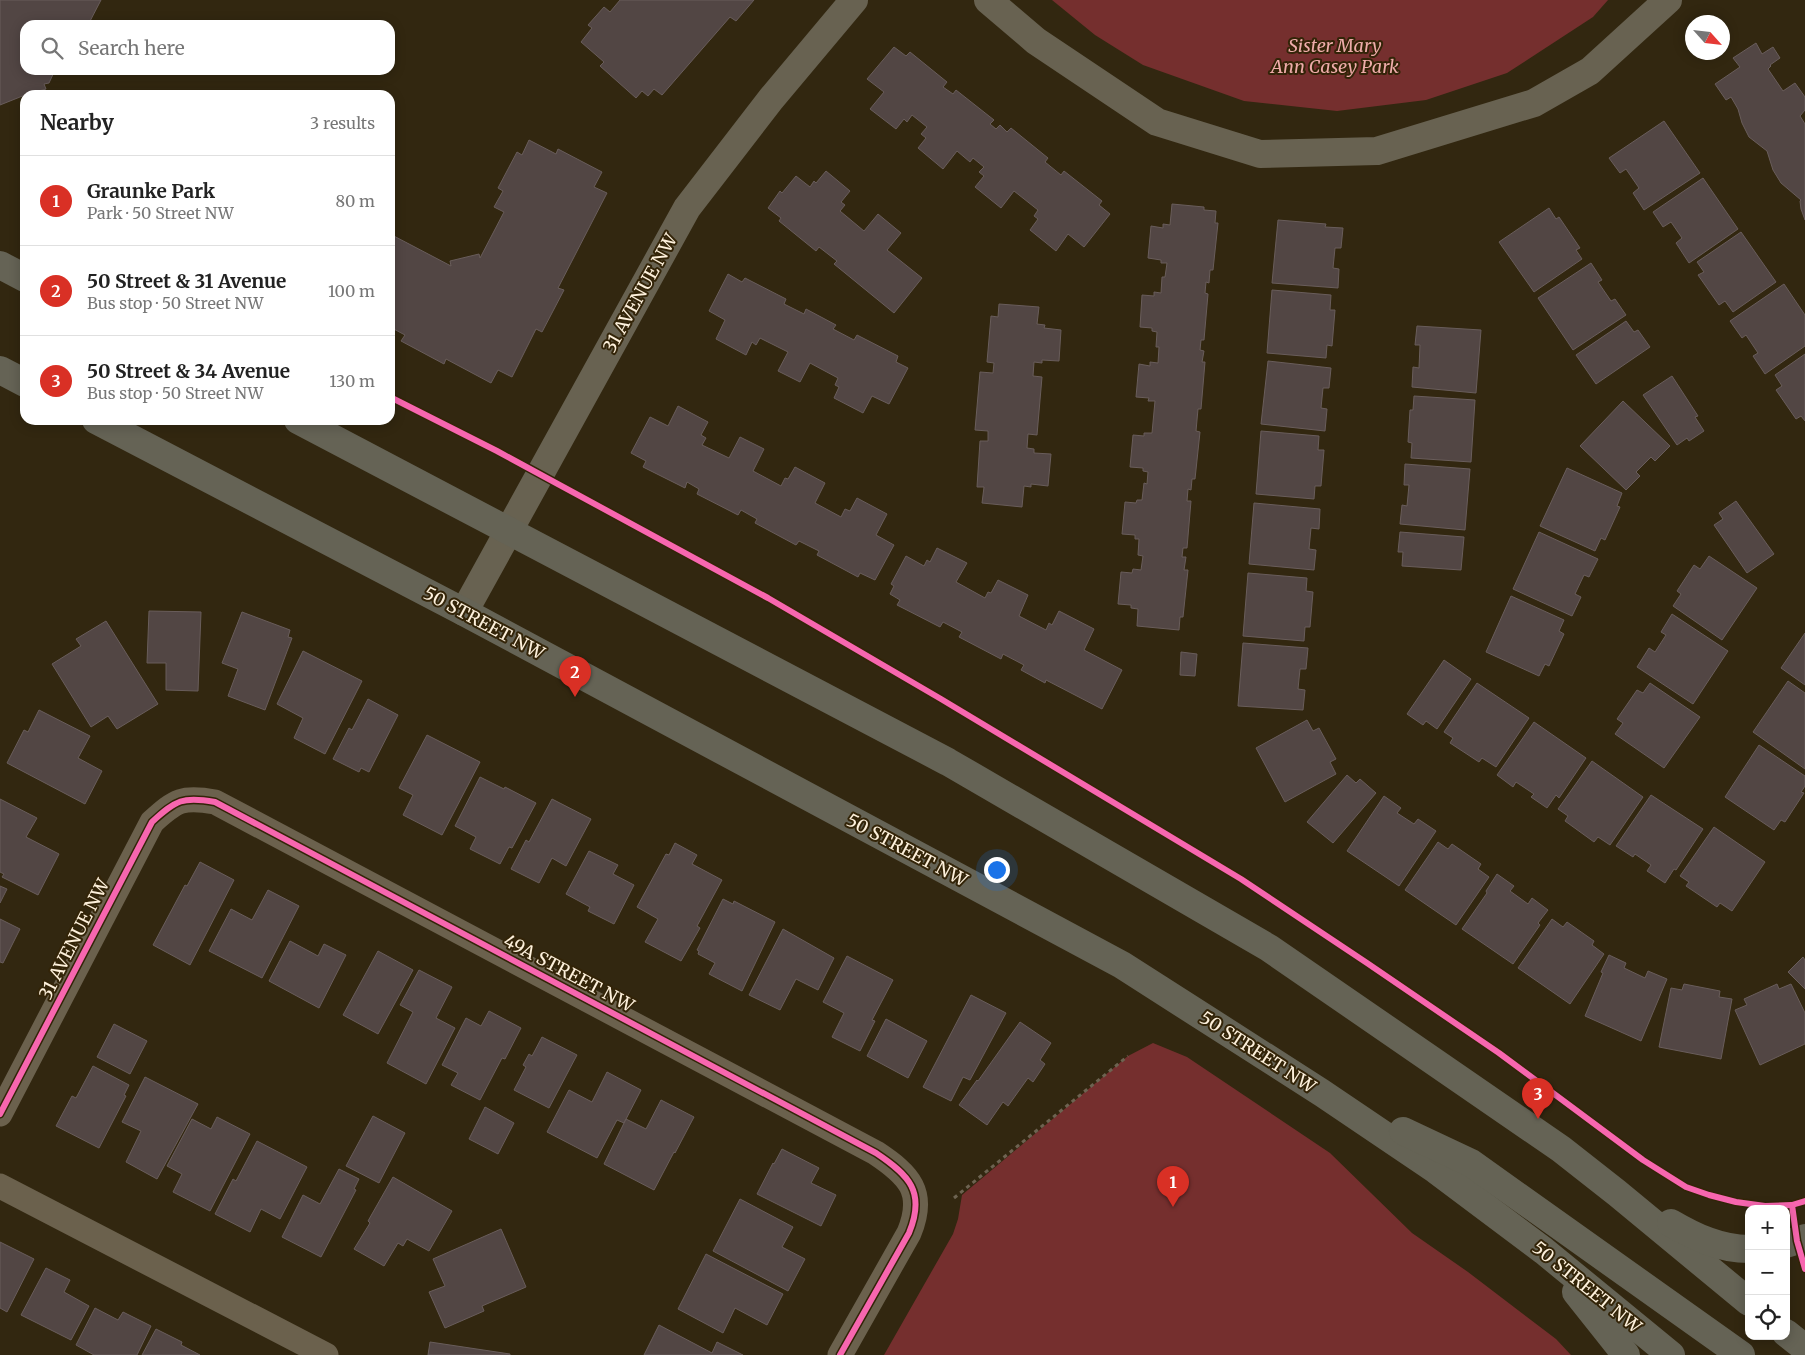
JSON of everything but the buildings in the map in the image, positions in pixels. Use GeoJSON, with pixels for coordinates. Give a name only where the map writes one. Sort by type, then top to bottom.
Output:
{"type":"FeatureCollection","features":[{"type":"Feature","properties":{"kind":"main road"},"geometry":{"type":"LineString","coordinates":[[0,265],[20,275]]}},
{"type":"Feature","properties":{"kind":"main road"},"geometry":{"type":"LineString","coordinates":[[0,370],[20,380]]}},
{"type":"Feature","properties":{"kind":"main road","name":"50 STREET NW"},"geometry":{"type":"LineString","coordinates":[[106,425],[464,612],[1122,965],[1322,1093],[1436,1170],[1544,1251],[1671,1355]]}},
{"type":"Feature","properties":{"kind":"main road"},"geometry":{"type":"LineString","coordinates":[[308,425],[948,762],[1269,948],[1561,1149],[1745,1299]]}},
{"type":"Feature","properties":{"kind":"main road"},"geometry":{"type":"LineString","coordinates":[[1322,1093],[1471,1163],[1742,1355]]}},
{"type":"Feature","properties":{"kind":"main road"},"geometry":{"type":"LineString","coordinates":[[1617,1193],[1696,1238],[1735,1249],[1745,1248]]}},
{"type":"Feature","properties":{"kind":"main road"},"geometry":{"type":"LineString","coordinates":[[1790,1243],[1805,1238]]}},
{"type":"Feature","properties":{"kind":"main road"},"geometry":{"type":"LineString","coordinates":[[1544,1251],[1626,1355]]}},
{"type":"Feature","properties":{"kind":"main road"},"geometry":{"type":"LineString","coordinates":[[1790,1336],[1805,1348]]}},
{"type":"Feature","properties":{"kind":"street","name":"31 AVENUE NW"},"geometry":{"type":"LineString","coordinates":[[464,612],[687,208],[771,99],[854,0]]}},
{"type":"Feature","properties":{"kind":"street"},"geometry":{"type":"LineString","coordinates":[[988,0],[1036,41],[1157,122],[1260,154],[1377,151],[1534,102],[1590,71],[1668,0]]}},
{"type":"Feature","properties":{"kind":"street","name":"31 AVENUE NW"},"geometry":{"type":"LineString","coordinates":[[0,1114],[152,822],[166,809],[180,801],[195,798]]}},
{"type":"Feature","properties":{"kind":"street","name":"49A STREET NW"},"geometry":{"type":"LineString","coordinates":[[195,798],[215,802],[228,808],[876,1153],[893,1165],[909,1179],[916,1210],[914,1221],[840,1355]]}},
{"type":"Feature","properties":{"kind":"street"},"geometry":{"type":"LineString","coordinates":[[0,1186],[326,1355]]}},
{"type":"Feature","properties":{"kind":"path"},"geometry":{"type":"LineString","coordinates":[[954,1198],[1128,1056]]}},
{"type":"Feature","properties":{"kind":"green space","name":"Sister Mary Ann Casey Park"},"geometry":{"type":"Polygon","coordinates":[[[1052,0],[1608,0],[1593,17],[1507,73],[1426,100],[1337,111],[1244,101],[1143,65],[1095,35],[1052,0]]]}},
{"type":"Feature","properties":{"kind":"green space"},"geometry":{"type":"Polygon","coordinates":[[[1153,1043],[1187,1057],[1330,1153],[1412,1233],[1468,1272],[1556,1339],[1571,1355],[884,1355],[953,1234],[962,1195],[1128,1056],[1153,1043]]]}},
{"type":"Feature","properties":{"kind":"cycle path"},"geometry":{"type":"LineString","coordinates":[[395,400],[497,451],[768,598],[941,699],[1241,879],[1499,1053],[1643,1160],[1686,1187],[1736,1202],[1765,1206],[1792,1205],[1805,1201]]}},
{"type":"Feature","properties":{"kind":"cycle path"},"geometry":{"type":"LineString","coordinates":[[0,1114],[152,822],[167,809],[180,802],[195,799],[215,802],[888,1161],[905,1177],[911,1186],[915,1195],[914,1219],[909,1233],[840,1355]]}},
{"type":"Feature","properties":{"kind":"cycle path"},"geometry":{"type":"LineString","coordinates":[[1792,1205],[1797,1241],[1805,1269]]}},
{"type":"Feature","properties":{"kind":"place","name":"50 Street & 31 Avenue"},"geometry":{"type":"Point","coordinates":[575,697]}},
{"type":"Feature","properties":{"kind":"place","name":"50 Street & 34 Avenue"},"geometry":{"type":"Point","coordinates":[1538,1119]}},
{"type":"Feature","properties":{"kind":"place","name":"Graunke Park"},"geometry":{"type":"Point","coordinates":[1173,1207]}}]}
